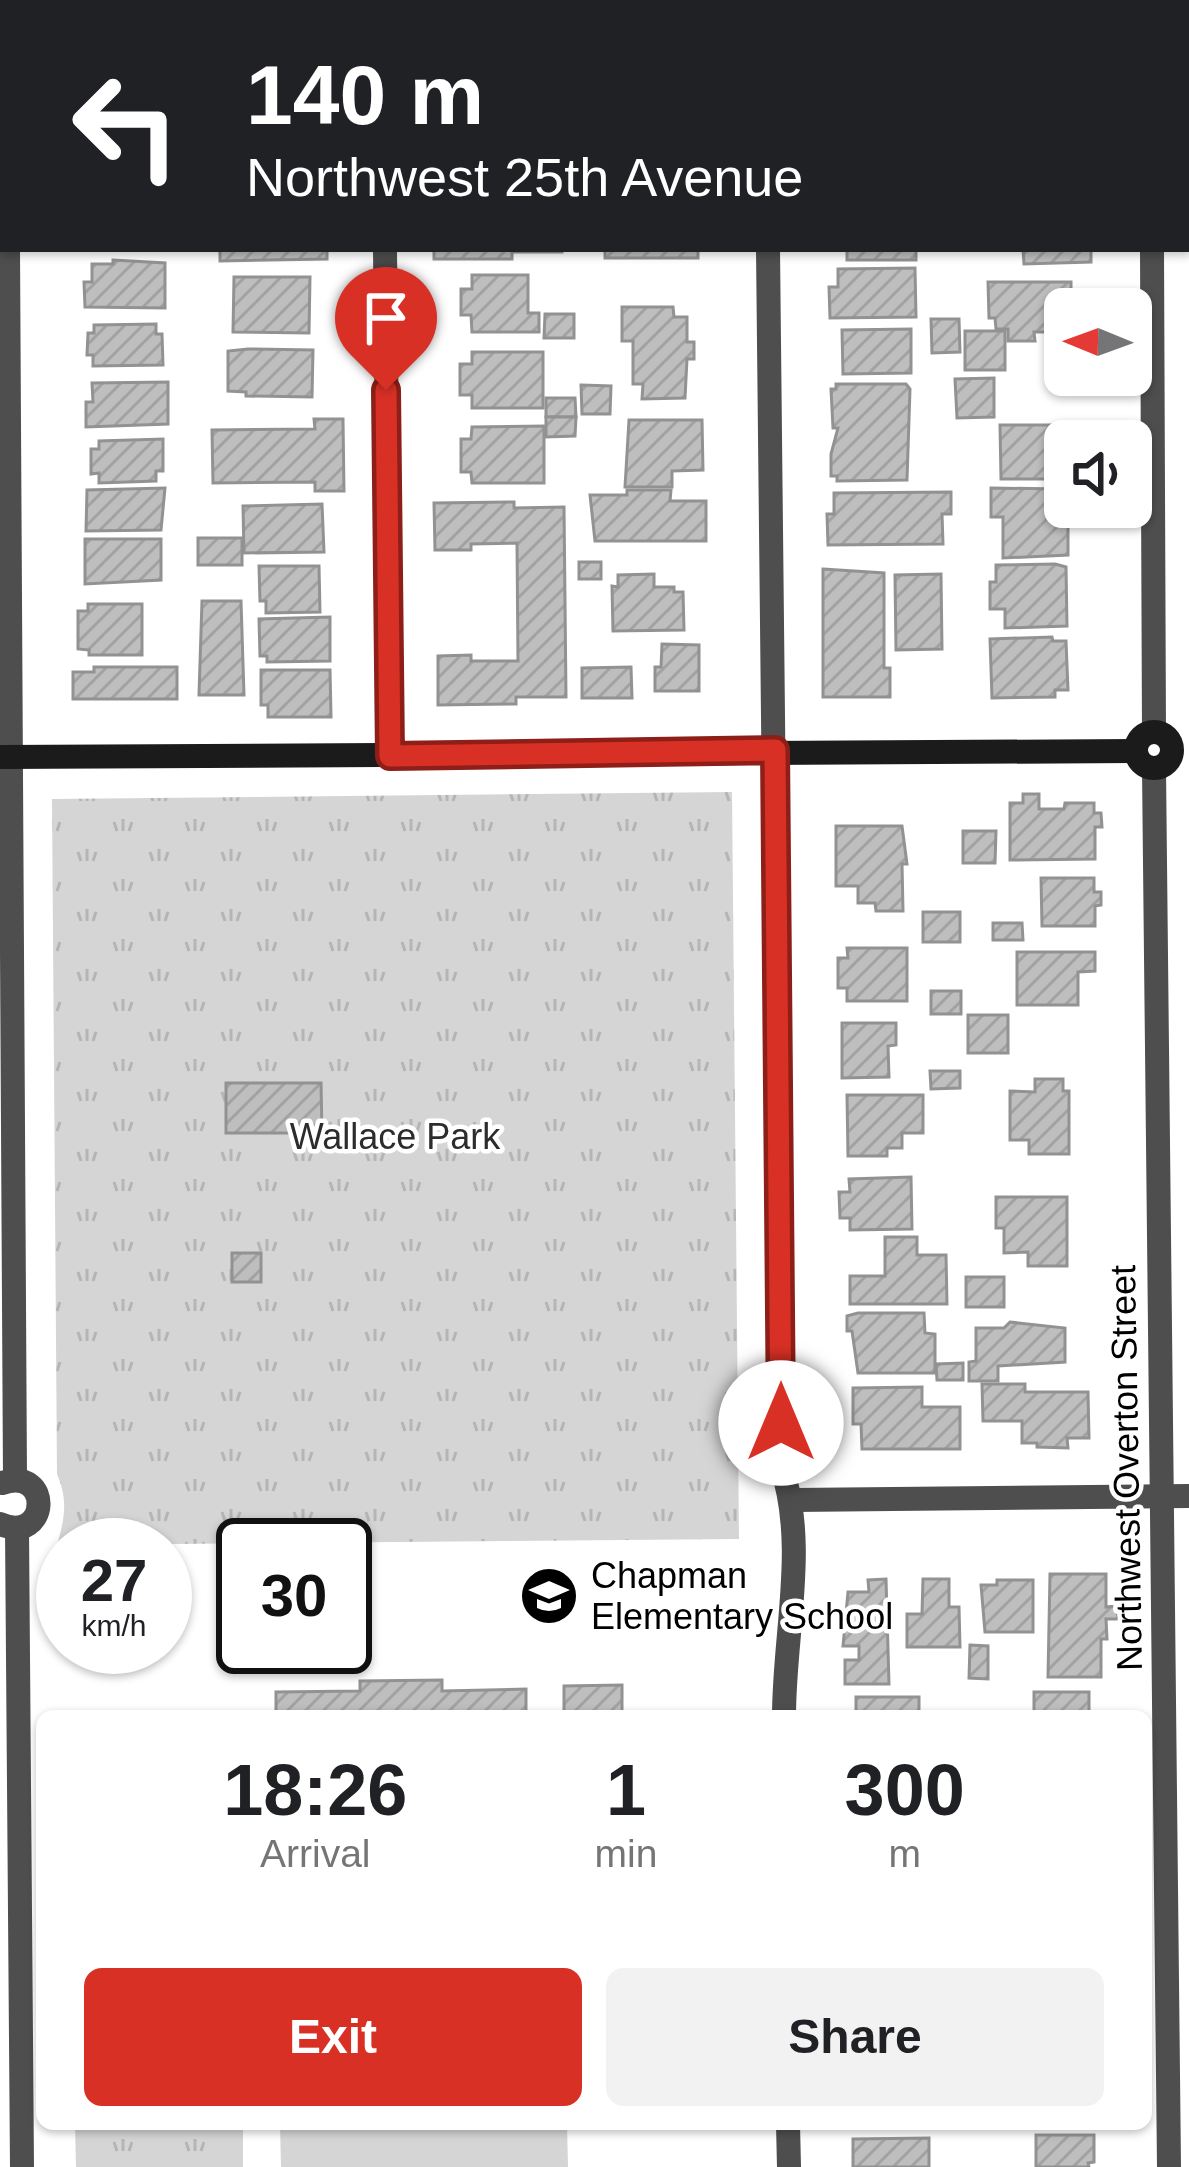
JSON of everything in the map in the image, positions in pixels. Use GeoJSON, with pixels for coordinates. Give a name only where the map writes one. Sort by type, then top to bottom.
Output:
{"type":"FeatureCollection","features":[{"type":"Feature","properties":{"kind":"street"},"geometry":{"type":"LineString","coordinates":[[8,252],[8,1482],[30,1485],[39,1503],[34,1518],[8,1526],[22,2167]]}},
{"type":"Feature","properties":{"kind":"street"},"geometry":{"type":"LineString","coordinates":[[385,252],[390,756]]}},
{"type":"Feature","properties":{"kind":"street"},"geometry":{"type":"LineString","coordinates":[[768,252],[781,1465],[793,1500],[794,1574],[784,1710]]}},
{"type":"Feature","properties":{"kind":"street","name":"Northwest Overton Street"},"geometry":{"type":"LineString","coordinates":[[1152,252],[1161,750],[1169,2167]]}},
{"type":"Feature","properties":{"kind":"street"},"geometry":{"type":"LineString","coordinates":[[6,757],[1161,750]]}},
{"type":"Feature","properties":{"kind":"street"},"geometry":{"type":"LineString","coordinates":[[793,1500],[1189,1496]]}},
{"type":"Feature","properties":{"kind":"street"},"geometry":{"type":"LineString","coordinates":[[788,2130],[789,2167]]}},
{"type":"Feature","properties":{"kind":"green space","name":"Wallace Park"},"geometry":{"type":"Polygon","coordinates":[[[732,792],[739,1539],[372,1542],[372,1518],[216,1518],[216,1544],[192,1544],[192,1518],[63,1518],[57,1474],[52,799],[732,792]]]}},
{"type":"Feature","properties":{"kind":"green space"},"geometry":{"type":"Polygon","coordinates":[[[75,2130],[243,2130],[243,2167],[76,2167],[75,2130]]]}},
{"type":"Feature","properties":{"kind":"green space"},"geometry":{"type":"Polygon","coordinates":[[[280,2130],[567,2130],[568,2167],[281,2167],[280,2130]]]}},
{"type":"Feature","properties":{"kind":"building"},"geometry":{"type":"Polygon","coordinates":[[[220,252],[327,252],[327,259],[220,261],[220,252]]]}},
{"type":"Feature","properties":{"kind":"building"},"geometry":{"type":"Polygon","coordinates":[[[434,252],[512,252],[512,259],[434,259],[434,252]]]}},
{"type":"Feature","properties":{"kind":"building"},"geometry":{"type":"Polygon","coordinates":[[[605,252],[698,252],[698,258],[605,258],[605,252]]]}},
{"type":"Feature","properties":{"kind":"building"},"geometry":{"type":"Polygon","coordinates":[[[847,252],[916,252],[916,260],[847,260],[847,252]]]}},
{"type":"Feature","properties":{"kind":"building"},"geometry":{"type":"Polygon","coordinates":[[[1023,252],[1091,252],[1091,262],[1024,264],[1023,252]]]}},
{"type":"Feature","properties":{"kind":"building"},"geometry":{"type":"Polygon","coordinates":[[[113,260],[165,263],[165,308],[85,307],[84,282],[92,282],[92,264],[113,264],[113,260]]]}},
{"type":"Feature","properties":{"kind":"building"},"geometry":{"type":"Polygon","coordinates":[[[915,268],[916,317],[830,318],[829,287],[838,287],[838,269],[915,268]]]}},
{"type":"Feature","properties":{"kind":"building"},"geometry":{"type":"Polygon","coordinates":[[[472,275],[528,275],[528,313],[539,313],[539,332],[472,332],[471,315],[461,315],[461,289],[472,289],[472,275]]]}},
{"type":"Feature","properties":{"kind":"building"},"geometry":{"type":"Polygon","coordinates":[[[234,277],[310,277],[309,333],[233,332],[234,277]]]}},
{"type":"Feature","properties":{"kind":"building"},"geometry":{"type":"Polygon","coordinates":[[[988,282],[1071,282],[1071,288],[1044,288],[1044,332],[1034,332],[1035,341],[1008,341],[1008,329],[996,329],[995,318],[989,318],[988,282]]]}},
{"type":"Feature","properties":{"kind":"building"},"geometry":{"type":"Polygon","coordinates":[[[622,307],[673,307],[674,317],[687,317],[687,342],[694,342],[694,359],[687,359],[685,398],[642,399],[643,384],[633,384],[633,341],[622,341],[622,307]]]}},
{"type":"Feature","properties":{"kind":"building"},"geometry":{"type":"Polygon","coordinates":[[[545,314],[574,314],[574,338],[544,338],[545,314]]]}},
{"type":"Feature","properties":{"kind":"building"},"geometry":{"type":"Polygon","coordinates":[[[931,319],[959,319],[960,352],[932,353],[931,319]]]}},
{"type":"Feature","properties":{"kind":"building"},"geometry":{"type":"Polygon","coordinates":[[[156,324],[156,334],[162,334],[163,365],[93,366],[93,355],[87,355],[88,333],[94,333],[94,325],[156,324]]]}},
{"type":"Feature","properties":{"kind":"building"},"geometry":{"type":"Polygon","coordinates":[[[911,329],[911,373],[843,374],[842,330],[911,329]]]}},
{"type":"Feature","properties":{"kind":"building"},"geometry":{"type":"Polygon","coordinates":[[[965,331],[1005,331],[1005,370],[965,370],[965,331]]]}},
{"type":"Feature","properties":{"kind":"building"},"geometry":{"type":"Polygon","coordinates":[[[313,350],[312,397],[246,396],[246,392],[228,391],[228,351],[313,350]]]}},
{"type":"Feature","properties":{"kind":"building"},"geometry":{"type":"Polygon","coordinates":[[[472,352],[543,352],[543,408],[472,408],[472,395],[460,395],[460,364],[472,364],[472,352]]]}},
{"type":"Feature","properties":{"kind":"building"},"geometry":{"type":"Polygon","coordinates":[[[994,378],[994,417],[957,418],[955,379],[994,378]]]}},
{"type":"Feature","properties":{"kind":"building"},"geometry":{"type":"Polygon","coordinates":[[[168,382],[168,424],[86,427],[92,383],[168,382]]]}},
{"type":"Feature","properties":{"kind":"building"},"geometry":{"type":"Polygon","coordinates":[[[836,384],[906,384],[910,389],[907,480],[837,481],[837,476],[831,476],[838,428],[833,428],[831,389],[836,384]]]}},
{"type":"Feature","properties":{"kind":"building"},"geometry":{"type":"Polygon","coordinates":[[[581,385],[611,386],[610,414],[582,414],[581,385]]]}},
{"type":"Feature","properties":{"kind":"building"},"geometry":{"type":"Polygon","coordinates":[[[546,398],[575,398],[576,417],[546,417],[546,398]]]}},
{"type":"Feature","properties":{"kind":"building"},"geometry":{"type":"Polygon","coordinates":[[[546,417],[576,417],[575,436],[546,437],[546,417]]]}},
{"type":"Feature","properties":{"kind":"building"},"geometry":{"type":"Polygon","coordinates":[[[314,419],[343,419],[344,491],[315,491],[315,482],[213,483],[212,430],[315,429],[314,419]]]}},
{"type":"Feature","properties":{"kind":"building"},"geometry":{"type":"Polygon","coordinates":[[[629,420],[702,420],[703,470],[672,471],[672,487],[625,487],[629,420]]]}},
{"type":"Feature","properties":{"kind":"building"},"geometry":{"type":"Polygon","coordinates":[[[1000,425],[1044,425],[1044,479],[1001,479],[1000,425]]]}},
{"type":"Feature","properties":{"kind":"building"},"geometry":{"type":"Polygon","coordinates":[[[544,426],[544,483],[472,483],[471,472],[461,472],[461,439],[471,439],[472,427],[544,426]]]}},
{"type":"Feature","properties":{"kind":"building"},"geometry":{"type":"Polygon","coordinates":[[[163,439],[163,471],[156,471],[156,481],[99,483],[99,473],[91,474],[91,449],[99,449],[99,441],[163,439]]]}},
{"type":"Feature","properties":{"kind":"building"},"geometry":{"type":"Polygon","coordinates":[[[165,488],[161,530],[86,531],[87,490],[165,488]]]}},
{"type":"Feature","properties":{"kind":"building"},"geometry":{"type":"Polygon","coordinates":[[[991,488],[1044,489],[1044,528],[1068,528],[1068,555],[1003,558],[1003,517],[991,517],[991,488]]]}},
{"type":"Feature","properties":{"kind":"building"},"geometry":{"type":"Polygon","coordinates":[[[627,490],[671,490],[670,501],[706,501],[706,541],[595,541],[590,495],[627,495],[627,490]]]}},
{"type":"Feature","properties":{"kind":"building"},"geometry":{"type":"Polygon","coordinates":[[[951,492],[951,514],[942,514],[943,544],[828,545],[827,514],[834,514],[834,493],[951,492]]]}},
{"type":"Feature","properties":{"kind":"building"},"geometry":{"type":"Polygon","coordinates":[[[514,502],[514,508],[564,507],[566,697],[516,697],[516,704],[438,705],[438,656],[518,661],[517,543],[435,550],[434,503],[514,502]]]}},
{"type":"Feature","properties":{"kind":"building"},"geometry":{"type":"Polygon","coordinates":[[[322,504],[324,552],[244,553],[243,506],[322,504]]]}},
{"type":"Feature","properties":{"kind":"building"},"geometry":{"type":"Polygon","coordinates":[[[198,538],[242,538],[242,565],[198,565],[198,538]]]}},
{"type":"Feature","properties":{"kind":"building"},"geometry":{"type":"Polygon","coordinates":[[[85,539],[161,539],[161,580],[85,584],[85,539]]]}},
{"type":"Feature","properties":{"kind":"building"},"geometry":{"type":"Polygon","coordinates":[[[579,562],[601,562],[601,579],[579,579],[579,562]]]}},
{"type":"Feature","properties":{"kind":"building"},"geometry":{"type":"Polygon","coordinates":[[[996,565],[1066,567],[1067,626],[1005,628],[1005,609],[990,609],[990,582],[996,582],[996,565]]]}},
{"type":"Feature","properties":{"kind":"building"},"geometry":{"type":"Polygon","coordinates":[[[259,566],[319,566],[320,612],[266,613],[266,601],[260,601],[259,566]]]}},
{"type":"Feature","properties":{"kind":"building"},"geometry":{"type":"Polygon","coordinates":[[[823,569],[884,573],[884,668],[890,668],[890,697],[823,697],[823,569]]]}},
{"type":"Feature","properties":{"kind":"building"},"geometry":{"type":"Polygon","coordinates":[[[654,574],[654,587],[683,592],[684,630],[613,631],[612,586],[618,587],[618,575],[654,574]]]}},
{"type":"Feature","properties":{"kind":"building"},"geometry":{"type":"Polygon","coordinates":[[[941,574],[942,649],[896,650],[895,575],[941,574]]]}},
{"type":"Feature","properties":{"kind":"building"},"geometry":{"type":"Polygon","coordinates":[[[202,601],[241,601],[244,695],[199,695],[202,601]]]}},
{"type":"Feature","properties":{"kind":"building"},"geometry":{"type":"Polygon","coordinates":[[[88,604],[142,604],[142,655],[89,655],[89,650],[78,649],[78,611],[88,611],[88,604]]]}},
{"type":"Feature","properties":{"kind":"building"},"geometry":{"type":"Polygon","coordinates":[[[330,617],[330,661],[267,662],[267,656],[260,656],[259,619],[330,617]]]}},
{"type":"Feature","properties":{"kind":"building"},"geometry":{"type":"Polygon","coordinates":[[[1052,637],[1066,641],[1068,690],[1055,690],[1055,697],[992,698],[990,639],[1052,637]]]}},
{"type":"Feature","properties":{"kind":"building"},"geometry":{"type":"Polygon","coordinates":[[[662,644],[699,645],[699,691],[655,691],[662,644]]]}},
{"type":"Feature","properties":{"kind":"building"},"geometry":{"type":"Polygon","coordinates":[[[94,667],[177,667],[177,699],[73,699],[73,672],[94,672],[94,667]]]}},
{"type":"Feature","properties":{"kind":"building"},"geometry":{"type":"Polygon","coordinates":[[[631,667],[632,698],[582,698],[582,668],[631,667]]]}},
{"type":"Feature","properties":{"kind":"building"},"geometry":{"type":"Polygon","coordinates":[[[261,670],[330,670],[331,717],[268,717],[268,705],[261,705],[261,670]]]}},
{"type":"Feature","properties":{"kind":"building"},"geometry":{"type":"Polygon","coordinates":[[[1023,794],[1039,794],[1039,809],[1094,803],[1102,827],[1095,827],[1095,859],[1010,860],[1010,803],[1023,803],[1023,794]]]}},
{"type":"Feature","properties":{"kind":"building"},"geometry":{"type":"Polygon","coordinates":[[[836,826],[902,826],[907,864],[902,864],[903,911],[876,911],[875,903],[858,903],[858,886],[836,886],[836,826]]]}},
{"type":"Feature","properties":{"kind":"building"},"geometry":{"type":"Polygon","coordinates":[[[963,831],[996,831],[995,863],[963,863],[963,831]]]}},
{"type":"Feature","properties":{"kind":"building"},"geometry":{"type":"Polygon","coordinates":[[[1041,878],[1094,878],[1094,892],[1101,892],[1095,926],[1042,926],[1041,878]]]}},
{"type":"Feature","properties":{"kind":"building"},"geometry":{"type":"Polygon","coordinates":[[[923,912],[960,912],[960,942],[923,942],[923,912]]]}},
{"type":"Feature","properties":{"kind":"building"},"geometry":{"type":"Polygon","coordinates":[[[993,923],[1022,923],[1023,940],[993,940],[993,923]]]}},
{"type":"Feature","properties":{"kind":"building"},"geometry":{"type":"Polygon","coordinates":[[[847,948],[907,948],[907,1001],[847,1001],[847,988],[838,988],[838,958],[848,958],[847,948]]]}},
{"type":"Feature","properties":{"kind":"building"},"geometry":{"type":"Polygon","coordinates":[[[1017,952],[1095,952],[1095,971],[1078,972],[1078,1005],[1017,1005],[1017,952]]]}},
{"type":"Feature","properties":{"kind":"building"},"geometry":{"type":"Polygon","coordinates":[[[931,991],[961,991],[961,1014],[931,1014],[931,991]]]}},
{"type":"Feature","properties":{"kind":"building"},"geometry":{"type":"Polygon","coordinates":[[[968,1015],[1008,1015],[1008,1053],[968,1053],[968,1015]]]}},
{"type":"Feature","properties":{"kind":"building"},"geometry":{"type":"Polygon","coordinates":[[[842,1023],[896,1023],[896,1045],[888,1046],[889,1077],[842,1078],[842,1023]]]}},
{"type":"Feature","properties":{"kind":"building"},"geometry":{"type":"Polygon","coordinates":[[[930,1071],[960,1071],[960,1088],[931,1089],[930,1071]]]}},
{"type":"Feature","properties":{"kind":"building"},"geometry":{"type":"Polygon","coordinates":[[[1035,1079],[1063,1079],[1063,1091],[1069,1091],[1069,1154],[1029,1154],[1029,1140],[1010,1140],[1010,1091],[1035,1092],[1035,1079]]]}},
{"type":"Feature","properties":{"kind":"building"},"geometry":{"type":"Polygon","coordinates":[[[226,1083],[321,1083],[322,1133],[226,1133],[226,1083]]]}},
{"type":"Feature","properties":{"kind":"building"},"geometry":{"type":"Polygon","coordinates":[[[847,1095],[923,1095],[923,1133],[902,1133],[902,1148],[887,1148],[887,1156],[848,1156],[847,1095]]]}},
{"type":"Feature","properties":{"kind":"building"},"geometry":{"type":"Polygon","coordinates":[[[911,1177],[912,1229],[850,1230],[850,1218],[840,1218],[839,1192],[850,1192],[849,1179],[911,1177]]]}},
{"type":"Feature","properties":{"kind":"building"},"geometry":{"type":"Polygon","coordinates":[[[996,1197],[1067,1197],[1067,1266],[1028,1266],[1028,1252],[1004,1253],[1004,1228],[996,1228],[996,1197]]]}},
{"type":"Feature","properties":{"kind":"building"},"geometry":{"type":"Polygon","coordinates":[[[885,1237],[917,1237],[917,1255],[946,1255],[947,1304],[850,1304],[850,1276],[885,1276],[885,1237]]]}},
{"type":"Feature","properties":{"kind":"building"},"geometry":{"type":"Polygon","coordinates":[[[232,1253],[261,1253],[261,1282],[232,1282],[232,1253]]]}},
{"type":"Feature","properties":{"kind":"building"},"geometry":{"type":"Polygon","coordinates":[[[966,1277],[1004,1277],[1004,1307],[966,1307],[966,1277]]]}},
{"type":"Feature","properties":{"kind":"building"},"geometry":{"type":"Polygon","coordinates":[[[924,1313],[925,1333],[935,1334],[935,1373],[858,1373],[847,1316],[924,1313]]]}},
{"type":"Feature","properties":{"kind":"building"},"geometry":{"type":"Polygon","coordinates":[[[1010,1322],[1065,1328],[1065,1362],[998,1366],[998,1381],[969,1381],[969,1362],[976,1361],[976,1328],[1004,1328],[1010,1322]]]}},
{"type":"Feature","properties":{"kind":"building"},"geometry":{"type":"Polygon","coordinates":[[[963,1363],[963,1380],[937,1380],[936,1364],[963,1363]]]}},
{"type":"Feature","properties":{"kind":"building"},"geometry":{"type":"Polygon","coordinates":[[[982,1384],[1025,1384],[1025,1392],[1088,1392],[1089,1438],[1067,1438],[1068,1448],[1022,1443],[1022,1421],[983,1421],[982,1384]]]}},
{"type":"Feature","properties":{"kind":"building"},"geometry":{"type":"Polygon","coordinates":[[[922,1387],[922,1407],[960,1407],[960,1449],[862,1449],[861,1424],[853,1424],[853,1388],[922,1387]]]}},
{"type":"Feature","properties":{"kind":"building"},"geometry":{"type":"Polygon","coordinates":[[[1050,1574],[1106,1574],[1106,1607],[1117,1606],[1118,1619],[1106,1619],[1101,1677],[1048,1677],[1050,1574]]]}},
{"type":"Feature","properties":{"kind":"building"},"geometry":{"type":"Polygon","coordinates":[[[886,1579],[889,1684],[845,1684],[845,1660],[859,1660],[859,1646],[843,1646],[848,1592],[869,1592],[868,1580],[886,1579]]]}},
{"type":"Feature","properties":{"kind":"building"},"geometry":{"type":"Polygon","coordinates":[[[923,1579],[949,1579],[949,1607],[959,1607],[960,1647],[907,1647],[907,1614],[922,1614],[923,1579]]]}},
{"type":"Feature","properties":{"kind":"building"},"geometry":{"type":"Polygon","coordinates":[[[997,1580],[1033,1580],[1033,1632],[985,1632],[981,1585],[997,1585],[997,1580]]]}},
{"type":"Feature","properties":{"kind":"building"},"geometry":{"type":"Polygon","coordinates":[[[970,1645],[988,1646],[988,1679],[969,1678],[970,1645]]]}},
{"type":"Feature","properties":{"kind":"building"},"geometry":{"type":"Polygon","coordinates":[[[442,1680],[442,1691],[526,1689],[526,1710],[276,1710],[276,1692],[360,1691],[360,1681],[442,1680]]]}},
{"type":"Feature","properties":{"kind":"building"},"geometry":{"type":"Polygon","coordinates":[[[622,1685],[622,1710],[564,1710],[564,1686],[622,1685]]]}},
{"type":"Feature","properties":{"kind":"building"},"geometry":{"type":"Polygon","coordinates":[[[1034,1692],[1089,1692],[1089,1710],[1034,1710],[1034,1692]]]}},
{"type":"Feature","properties":{"kind":"building"},"geometry":{"type":"Polygon","coordinates":[[[856,1697],[919,1697],[919,1710],[856,1710],[856,1697]]]}},
{"type":"Feature","properties":{"kind":"building"},"geometry":{"type":"Polygon","coordinates":[[[1036,2135],[1094,2135],[1094,2162],[1089,2167],[1036,2167],[1036,2135]]]}},
{"type":"Feature","properties":{"kind":"building"},"geometry":{"type":"Polygon","coordinates":[[[929,2138],[929,2167],[853,2167],[853,2139],[929,2138]]]}},
{"type":"Feature","properties":{"kind":"place","name":"Chapman Elementary School"},"geometry":{"type":"Point","coordinates":[549,1596]}},
{"type":"Feature","properties":{"kind":"route"},"geometry":{"type":"LineString","coordinates":[[386,390],[390,756],[775,750],[781,1423]]}}]}
